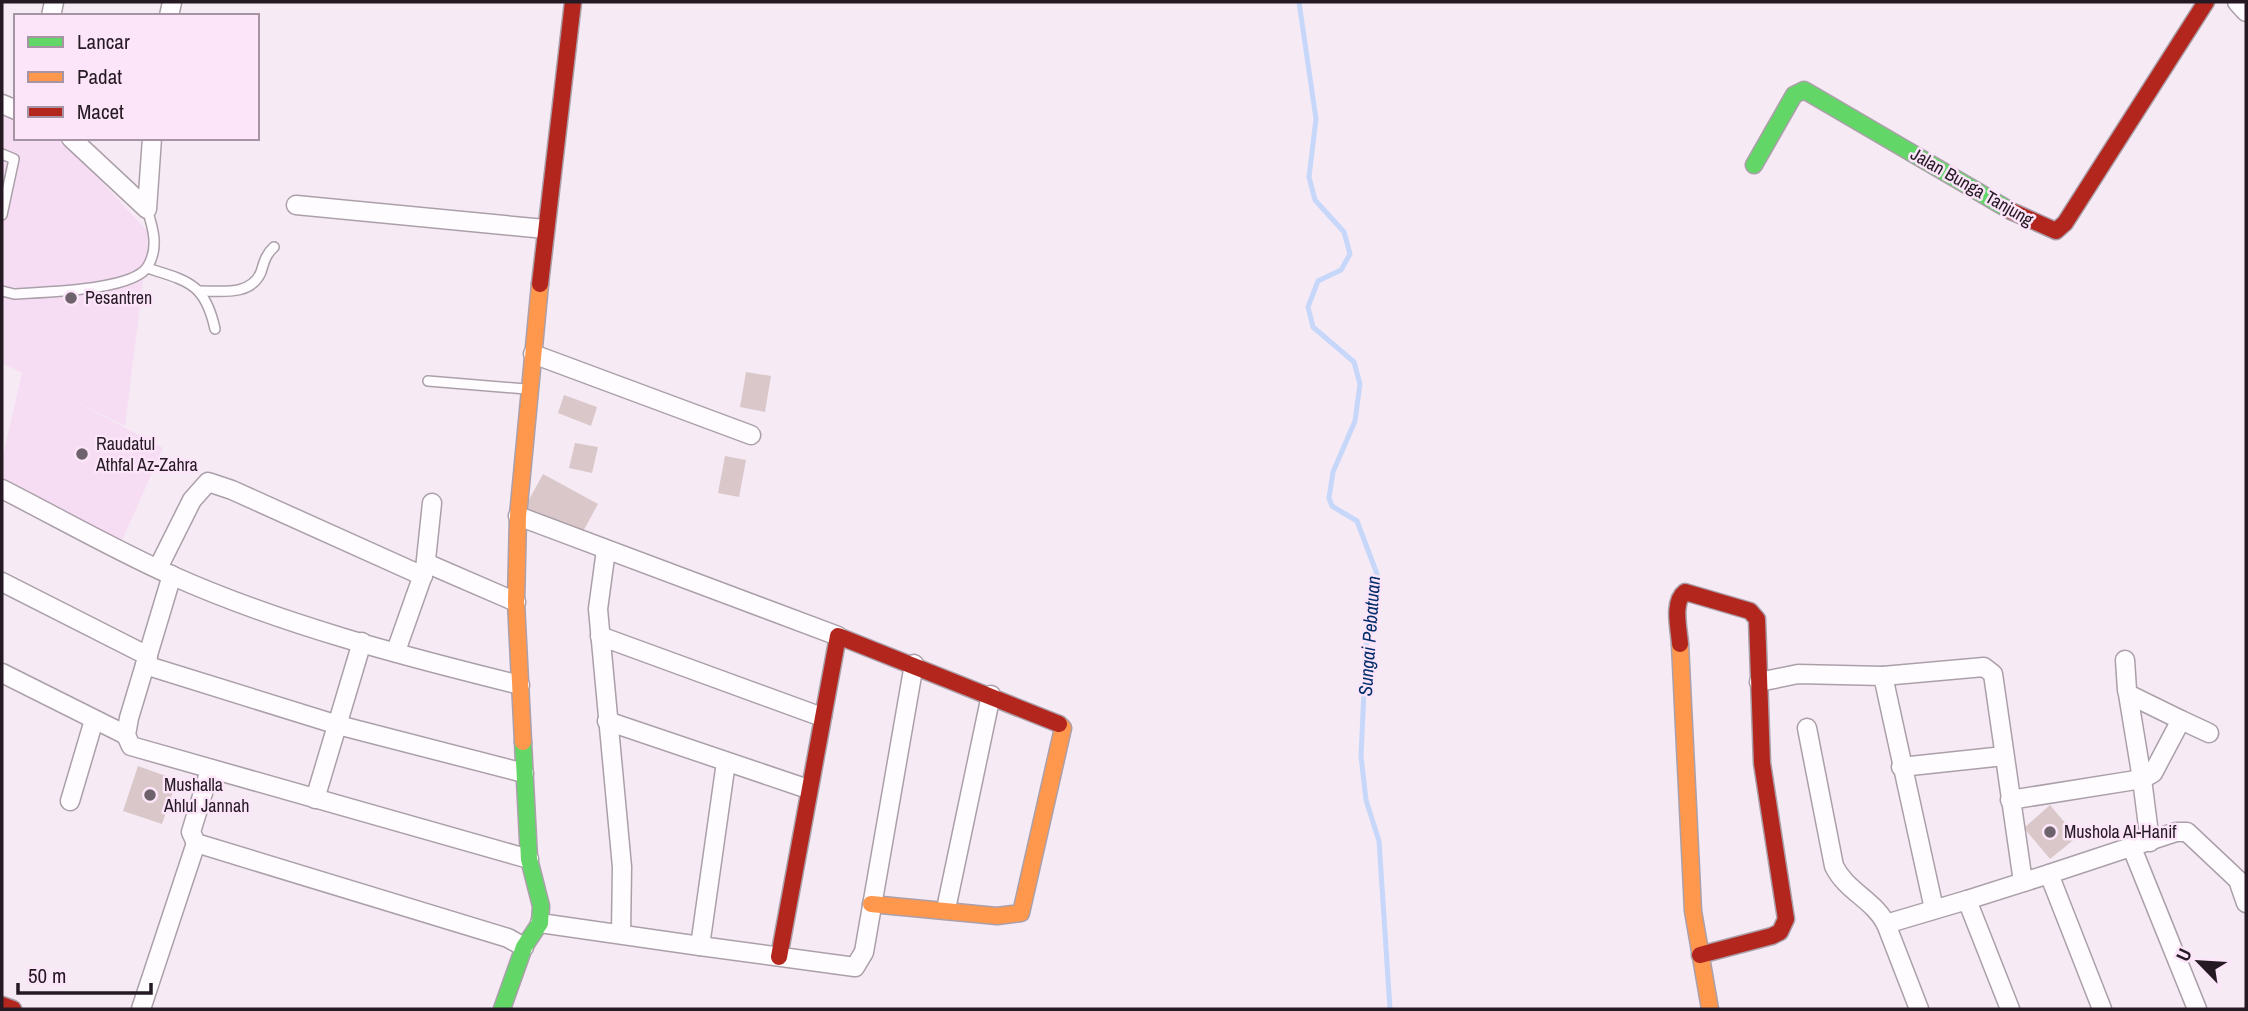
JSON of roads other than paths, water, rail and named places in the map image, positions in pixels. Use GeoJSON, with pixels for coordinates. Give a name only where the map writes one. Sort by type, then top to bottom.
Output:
{"type":"FeatureCollection","features":[{"type":"Feature","properties":{"kind":"street"},"geometry":{"type":"LineString","coordinates":[[502,1009],[524,947],[532,939],[540,923],[541,906],[529,859],[524,773],[516,602],[518,516],[545,229],[573,2]]}},
{"type":"Feature","properties":{"kind":"street","name":"Jalan Bunga Tanjung"},"geometry":{"type":"LineString","coordinates":[[1754,164],[1794,95],[1802,89],[1819,96],[2022,217],[2056,231],[2065,223],[2206,2]]}},
{"type":"Feature","properties":{"kind":"street"},"geometry":{"type":"LineString","coordinates":[[2238,2],[2246,12]]}},
{"type":"Feature","properties":{"kind":"street"},"geometry":{"type":"LineString","coordinates":[[73,140],[147,209]]}},
{"type":"Feature","properties":{"kind":"street"},"geometry":{"type":"LineString","coordinates":[[147,209],[152,140]]}},
{"type":"Feature","properties":{"kind":"street"},"geometry":{"type":"LineString","coordinates":[[296,205],[545,229]]}},
{"type":"Feature","properties":{"kind":"street"},"geometry":{"type":"LineString","coordinates":[[533,354],[751,435]]}},
{"type":"Feature","properties":{"kind":"street"},"geometry":{"type":"LineString","coordinates":[[516,602],[425,569],[208,482],[192,500],[165,572],[126,735],[131,746],[136,749],[529,859]]}},
{"type":"Feature","properties":{"kind":"street"},"geometry":{"type":"LineString","coordinates":[[2,489],[165,572],[227,598],[362,642],[520,685]]}},
{"type":"Feature","properties":{"kind":"street"},"geometry":{"type":"LineString","coordinates":[[396,651],[425,569],[432,503]]}},
{"type":"Feature","properties":{"kind":"street"},"geometry":{"type":"LineString","coordinates":[[518,516],[914,664],[1056,721],[1063,734],[1021,914],[997,916],[946,909],[871,904]]}},
{"type":"Feature","properties":{"kind":"street"},"geometry":{"type":"LineString","coordinates":[[606,550],[598,593],[607,721],[622,867],[621,933]]}},
{"type":"Feature","properties":{"kind":"street"},"geometry":{"type":"LineString","coordinates":[[2,582],[146,660],[338,725],[524,773]]}},
{"type":"Feature","properties":{"kind":"street"},"geometry":{"type":"LineString","coordinates":[[1700,956],[1772,936],[1780,932],[1786,919],[1762,763],[1756,615],[1698,595],[1682,593],[1678,605],[1693,911],[1700,956],[1710,1009]]}},
{"type":"Feature","properties":{"kind":"street"},"geometry":{"type":"LineString","coordinates":[[600,636],[822,717]]}},
{"type":"Feature","properties":{"kind":"street"},"geometry":{"type":"LineString","coordinates":[[779,957],[838,636]]}},
{"type":"Feature","properties":{"kind":"street"},"geometry":{"type":"LineString","coordinates":[[315,799],[362,642]]}},
{"type":"Feature","properties":{"kind":"street"},"geometry":{"type":"LineString","coordinates":[[2125,660],[2150,842]]}},
{"type":"Feature","properties":{"kind":"street"},"geometry":{"type":"LineString","coordinates":[[540,923],[855,967],[864,952],[914,664]]}},
{"type":"Feature","properties":{"kind":"street"},"geometry":{"type":"LineString","coordinates":[[1759,682],[1798,674],[1883,676],[1984,667],[1993,674],[2023,882]]}},
{"type":"Feature","properties":{"kind":"street"},"geometry":{"type":"LineString","coordinates":[[2,673],[126,735]]}},
{"type":"Feature","properties":{"kind":"street"},"geometry":{"type":"LineString","coordinates":[[1883,676],[1934,909]]}},
{"type":"Feature","properties":{"kind":"street"},"geometry":{"type":"LineString","coordinates":[[2128,694],[2209,733]]}},
{"type":"Feature","properties":{"kind":"street"},"geometry":{"type":"LineString","coordinates":[[946,909],[991,695]]}},
{"type":"Feature","properties":{"kind":"street"},"geometry":{"type":"LineString","coordinates":[[70,801],[94,720]]}},
{"type":"Feature","properties":{"kind":"street"},"geometry":{"type":"LineString","coordinates":[[2010,800],[2142,779],[2154,773],[2181,720]]}},
{"type":"Feature","properties":{"kind":"street"},"geometry":{"type":"LineString","coordinates":[[607,721],[808,789]]}},
{"type":"Feature","properties":{"kind":"street"},"geometry":{"type":"LineString","coordinates":[[1807,728],[1834,866],[1840,879],[1862,900],[1880,911],[1919,1009]]}},
{"type":"Feature","properties":{"kind":"street"},"geometry":{"type":"LineString","coordinates":[[1901,767],[2004,756]]}},
{"type":"Feature","properties":{"kind":"street"},"geometry":{"type":"LineString","coordinates":[[700,946],[726,762]]}},
{"type":"Feature","properties":{"kind":"street"},"geometry":{"type":"LineString","coordinates":[[141,1009],[196,843],[191,832],[210,770]]}},
{"type":"Feature","properties":{"kind":"street"},"geometry":{"type":"LineString","coordinates":[[1886,924],[2176,832],[2187,832],[2238,880],[2246,903]]}},
{"type":"Feature","properties":{"kind":"street"},"geometry":{"type":"LineString","coordinates":[[196,843],[508,938],[524,947]]}},
{"type":"Feature","properties":{"kind":"street"},"geometry":{"type":"LineString","coordinates":[[2132,848],[2197,1009]]}},
{"type":"Feature","properties":{"kind":"street"},"geometry":{"type":"LineString","coordinates":[[2049,874],[2102,1009]]}},
{"type":"Feature","properties":{"kind":"street"},"geometry":{"type":"LineString","coordinates":[[1967,900],[2010,1009]]}},
{"type":"Feature","properties":{"kind":"street"},"geometry":{"type":"LineString","coordinates":[[2,1005],[13,1009]]}},
{"type":"Feature","properties":{"kind":"lane"},"geometry":{"type":"LineString","coordinates":[[2,154],[14,159],[2,215]]}},
{"type":"Feature","properties":{"kind":"lane"},"geometry":{"type":"LineString","coordinates":[[2,290],[14,294],[90,288],[138,276],[148,268],[154,251],[155,233],[147,209]]}},
{"type":"Feature","properties":{"kind":"lane"},"geometry":{"type":"LineString","coordinates":[[200,291],[244,289],[256,282],[268,252],[274,247]]}},
{"type":"Feature","properties":{"kind":"lane"},"geometry":{"type":"LineString","coordinates":[[148,268],[187,281],[200,291],[210,305],[215,329]]}},
{"type":"Feature","properties":{"kind":"lane"},"geometry":{"type":"LineString","coordinates":[[428,381],[528,389]]}},
{"type":"Feature","properties":{"kind":"waterway","name":"Sungai Pebatuan"},"geometry":{"type":"LineString","coordinates":[[1299,2],[1316,119],[1309,177],[1315,200],[1344,232],[1350,254],[1341,270],[1318,281],[1308,307],[1313,327],[1354,362],[1360,384],[1355,421],[1333,472],[1329,498],[1332,506],[1357,521],[1377,574],[1366,647],[1361,756],[1366,800],[1379,841],[1390,1009]]}},
{"type":"Feature","properties":{"kind":"place","name":"Pesantren"},"geometry":{"type":"Point","coordinates":[71,298]}},
{"type":"Feature","properties":{"kind":"place","name":"Raudatul Athfal Az-Zahra"},"geometry":{"type":"Point","coordinates":[82,454]}},
{"type":"Feature","properties":{"kind":"place","name":"Mushalla Ahlul Jannah"},"geometry":{"type":"Point","coordinates":[150,795]}},
{"type":"Feature","properties":{"kind":"place","name":"Mushola Al-Hanif"},"geometry":{"type":"Point","coordinates":[2050,832]}}]}
